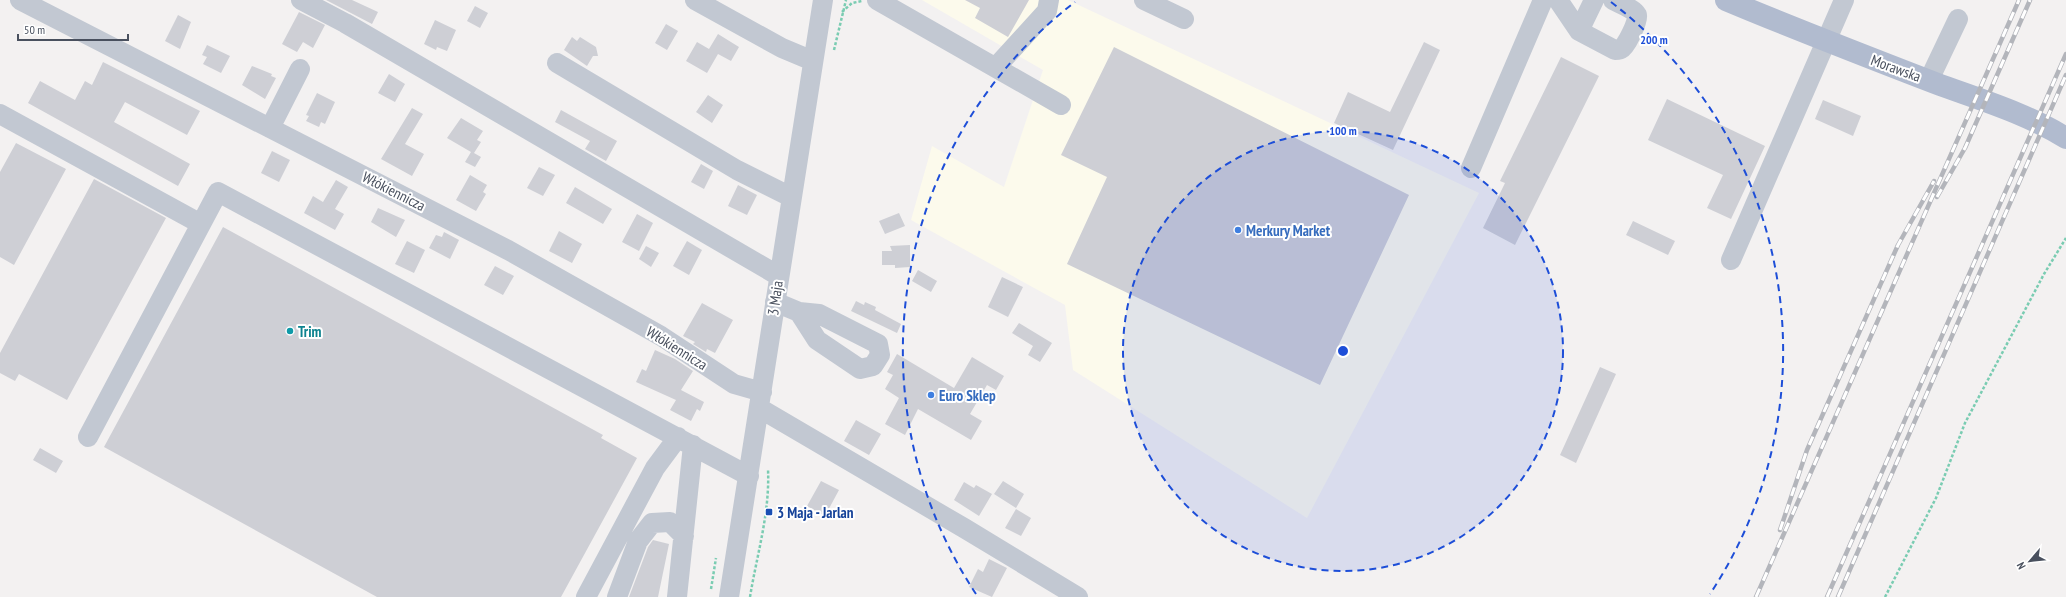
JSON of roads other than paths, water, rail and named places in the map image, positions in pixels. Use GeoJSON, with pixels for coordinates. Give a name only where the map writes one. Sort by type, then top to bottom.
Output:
{"type":"FeatureCollection","features":[{"type":"Feature","properties":{"kind":"main road","name":"Morawska"},"geometry":{"type":"LineString","coordinates":[[1726,0],[1826,42],[1998,106],[2056,131],[2066,138]]}},
{"type":"Feature","properties":{"kind":"street","name":"Włókiennicza"},"geometry":{"type":"LineString","coordinates":[[20,0],[508,250],[661,336],[734,384],[964,528],[1078,597]]}},
{"type":"Feature","properties":{"kind":"street"},"geometry":{"type":"LineString","coordinates":[[301,0],[345,23],[778,276]]}},
{"type":"Feature","properties":{"kind":"street"},"geometry":{"type":"LineString","coordinates":[[695,0],[782,48],[813,61]]}},
{"type":"Feature","properties":{"kind":"street","name":"3 Maja"},"geometry":{"type":"LineString","coordinates":[[729,597],[761,400],[778,276],[823,0]]}},
{"type":"Feature","properties":{"kind":"street"},"geometry":{"type":"LineString","coordinates":[[877,0],[909,8],[996,67],[1061,105]]}},
{"type":"Feature","properties":{"kind":"street"},"geometry":{"type":"LineString","coordinates":[[996,67],[1047,11],[1049,0]]}},
{"type":"Feature","properties":{"kind":"street"},"geometry":{"type":"LineString","coordinates":[[1144,0],[1184,19]]}},
{"type":"Feature","properties":{"kind":"street"},"geometry":{"type":"LineString","coordinates":[[1471,168],[1543,0]]}},
{"type":"Feature","properties":{"kind":"street"},"geometry":{"type":"LineString","coordinates":[[1558,0],[1579,31],[1615,50],[1621,50],[1625,46],[1638,20],[1637,15],[1633,11],[1612,0]]}},
{"type":"Feature","properties":{"kind":"street"},"geometry":{"type":"LineString","coordinates":[[1579,31],[1594,0]]}},
{"type":"Feature","properties":{"kind":"street"},"geometry":{"type":"LineString","coordinates":[[1731,260],[1844,0]]}},
{"type":"Feature","properties":{"kind":"street"},"geometry":{"type":"LineString","coordinates":[[1929,80],[1958,19]]}},
{"type":"Feature","properties":{"kind":"street"},"geometry":{"type":"LineString","coordinates":[[557,63],[737,170],[791,197]]}},
{"type":"Feature","properties":{"kind":"street"},"geometry":{"type":"LineString","coordinates":[[270,128],[300,69]]}},
{"type":"Feature","properties":{"kind":"street"},"geometry":{"type":"LineString","coordinates":[[0,114],[201,224]]}},
{"type":"Feature","properties":{"kind":"street"},"geometry":{"type":"LineString","coordinates":[[88,437],[218,192],[749,476]]}},
{"type":"Feature","properties":{"kind":"street"},"geometry":{"type":"LineString","coordinates":[[775,302],[799,312]]}},
{"type":"Feature","properties":{"kind":"street"},"geometry":{"type":"LineString","coordinates":[[678,597],[684,536],[685,441]]}},
{"type":"Feature","properties":{"kind":"street"},"geometry":{"type":"LineString","coordinates":[[586,597],[655,468],[685,441]]}},
{"type":"Feature","properties":{"kind":"street"},"geometry":{"type":"LineString","coordinates":[[616,597],[638,541],[652,523],[670,522],[684,536]]}},
{"type":"Feature","properties":{"kind":"railway"},"geometry":{"type":"LineString","coordinates":[[1756,597],[2019,0]]}},
{"type":"Feature","properties":{"kind":"railway"},"geometry":{"type":"LineString","coordinates":[[1937,197],[1965,148],[2030,0]]}},
{"type":"Feature","properties":{"kind":"railway"},"geometry":{"type":"LineString","coordinates":[[1827,597],[2066,54]]}},
{"type":"Feature","properties":{"kind":"railway"},"geometry":{"type":"LineString","coordinates":[[1838,597],[2066,75]]}},
{"type":"Feature","properties":{"kind":"railway"},"geometry":{"type":"LineString","coordinates":[[1780,530],[1807,450],[1898,245],[1934,181]]}},
{"type":"Feature","properties":{"kind":"place","name":"Merkury Market"},"geometry":{"type":"Point","coordinates":[1238,230]}},
{"type":"Feature","properties":{"kind":"place","name":"Trim"},"geometry":{"type":"Point","coordinates":[290,331]}},
{"type":"Feature","properties":{"kind":"place","name":"Euro Sklep"},"geometry":{"type":"Point","coordinates":[931,395]}},
{"type":"Feature","properties":{"kind":"place","name":"3 Maja - Jarlan"},"geometry":{"type":"Point","coordinates":[769,512]}}]}
